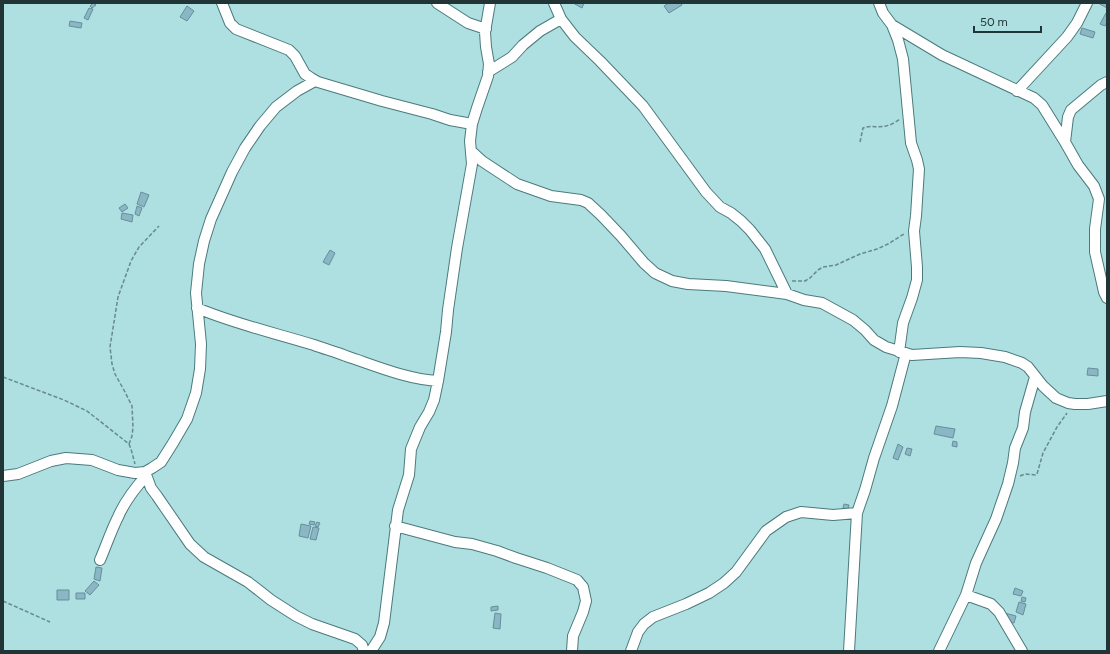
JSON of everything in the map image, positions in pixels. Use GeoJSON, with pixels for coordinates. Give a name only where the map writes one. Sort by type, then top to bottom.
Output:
{"type":"FeatureCollection","features":[{"type":"Feature","properties":{"kind":"street"},"geometry":{"type":"LineString","coordinates":[[222,3],[230,23],[236,29],[289,50],[295,56],[305,74],[315,81],[450,120],[472,124]]}},
{"type":"Feature","properties":{"kind":"street"},"geometry":{"type":"LineString","coordinates":[[437,3],[468,22],[486,29]]}},
{"type":"Feature","properties":{"kind":"street"},"geometry":{"type":"LineString","coordinates":[[371,651],[380,637],[384,623],[395,526],[398,510],[409,475],[411,449],[420,427],[434,400],[438,381],[457,248],[472,164],[470,140],[472,124],[488,72],[489,64],[486,47],[486,29],[490,3]]}},
{"type":"Feature","properties":{"kind":"street"},"geometry":{"type":"LineString","coordinates":[[554,3],[561,19],[574,37],[600,61],[643,106],[713,200],[720,207],[741,221],[750,230],[765,250],[787,294]]}},
{"type":"Feature","properties":{"kind":"street"},"geometry":{"type":"LineString","coordinates":[[849,651],[857,513],[892,406],[903,352],[903,323],[912,298],[918,273],[914,230],[919,169],[911,144],[903,59],[892,25],[883,13],[879,3]]}},
{"type":"Feature","properties":{"kind":"street"},"geometry":{"type":"LineString","coordinates":[[1017,91],[1067,37],[1077,23],[1087,3]]}},
{"type":"Feature","properties":{"kind":"street"},"geometry":{"type":"LineString","coordinates":[[488,72],[512,57],[523,45],[540,31],[561,19]]}},
{"type":"Feature","properties":{"kind":"street"},"geometry":{"type":"LineString","coordinates":[[892,25],[942,55],[1034,98],[1042,105],[1078,165],[1094,186],[1102,209],[1095,229],[1095,252],[1104,292],[1107,298]]}},
{"type":"Feature","properties":{"kind":"street"},"geometry":{"type":"LineString","coordinates":[[100,560],[123,507],[142,474],[161,462],[165,456],[187,419],[196,393],[200,370],[201,344],[196,293],[199,264],[211,219],[232,172],[245,148],[260,126],[276,107],[297,91],[315,81]]}},
{"type":"Feature","properties":{"kind":"street"},"geometry":{"type":"LineString","coordinates":[[1065,142],[1068,117],[1071,110],[1101,84],[1107,82]]}},
{"type":"Feature","properties":{"kind":"street"},"geometry":{"type":"LineString","coordinates":[[471,151],[482,161],[517,184],[551,196],[581,200],[588,203],[602,215],[644,264],[655,273],[672,281],[787,294],[804,300],[822,303],[853,320],[874,340],[886,347],[912,355],[960,352],[981,353],[1005,357],[1022,363],[1028,367],[1043,386],[1056,398],[1074,404],[1088,404],[1107,401]]}},
{"type":"Feature","properties":{"kind":"street"},"geometry":{"type":"LineString","coordinates":[[197,308],[234,322],[298,340],[385,370],[422,379],[438,381]]}},
{"type":"Feature","properties":{"kind":"street"},"geometry":{"type":"LineString","coordinates":[[938,651],[966,595],[976,563],[996,519],[1008,484],[1015,448],[1023,428],[1025,412],[1035,377]]}},
{"type":"Feature","properties":{"kind":"street"},"geometry":{"type":"LineString","coordinates":[[3,476],[18,474],[51,461],[66,458],[92,460],[118,470],[142,474],[190,544],[204,557],[248,582],[271,600],[296,616],[312,624],[355,639],[362,645],[364,651]]}},
{"type":"Feature","properties":{"kind":"street"},"geometry":{"type":"LineString","coordinates":[[629,650],[638,632],[644,624],[653,617],[709,593],[724,583],[736,572],[766,531],[786,517],[801,512],[833,515],[857,513]]}},
{"type":"Feature","properties":{"kind":"street"},"geometry":{"type":"LineString","coordinates":[[395,526],[455,542],[472,544],[497,551],[577,580],[583,587],[586,601],[573,636],[572,651]]}},
{"type":"Feature","properties":{"kind":"street"},"geometry":{"type":"LineString","coordinates":[[966,595],[991,604],[999,612],[1022,651]]}},
{"type":"Feature","properties":{"kind":"path"},"geometry":{"type":"LineString","coordinates":[[860,142],[863,128],[871,126],[885,126],[907,114]]}},
{"type":"Feature","properties":{"kind":"path"},"geometry":{"type":"LineString","coordinates":[[129,444],[133,427],[132,406],[115,374],[110,346],[118,297],[131,261],[139,247],[159,226]]}},
{"type":"Feature","properties":{"kind":"path"},"geometry":{"type":"LineString","coordinates":[[780,281],[805,280],[810,278],[823,267],[836,265],[860,254],[888,244],[914,230]]}},
{"type":"Feature","properties":{"kind":"path"},"geometry":{"type":"LineString","coordinates":[[3,376],[64,400],[87,411],[129,444],[142,474]]}},
{"type":"Feature","properties":{"kind":"path"},"geometry":{"type":"LineString","coordinates":[[1008,484],[1021,475],[1037,474],[1043,453],[1057,427],[1074,404]]}},
{"type":"Feature","properties":{"kind":"path"},"geometry":{"type":"LineString","coordinates":[[3,601],[50,622]]}},
{"type":"Feature","properties":{"kind":"building"},"geometry":{"type":"Polygon","coordinates":[[[93,3],[96,5],[92,8],[90,6],[93,3]]]}},
{"type":"Feature","properties":{"kind":"building"},"geometry":{"type":"Polygon","coordinates":[[[573,3],[584,3],[582,8],[573,3]]]}},
{"type":"Feature","properties":{"kind":"building"},"geometry":{"type":"Polygon","coordinates":[[[669,3],[681,3],[682,5],[669,13],[664,6],[669,3]]]}},
{"type":"Feature","properties":{"kind":"building"},"geometry":{"type":"Polygon","coordinates":[[[1098,3],[1107,3],[1107,8],[1098,3]]]}},
{"type":"Feature","properties":{"kind":"building"},"geometry":{"type":"Polygon","coordinates":[[[187,6],[194,11],[187,21],[180,17],[187,6]]]}},
{"type":"Feature","properties":{"kind":"building"},"geometry":{"type":"Polygon","coordinates":[[[89,8],[93,9],[88,20],[84,18],[89,8]]]}},
{"type":"Feature","properties":{"kind":"building"},"geometry":{"type":"Polygon","coordinates":[[[1106,13],[1107,22],[1105,26],[1100,24],[1106,13]]]}},
{"type":"Feature","properties":{"kind":"building"},"geometry":{"type":"Polygon","coordinates":[[[70,21],[82,23],[81,28],[69,26],[70,21]]]}},
{"type":"Feature","properties":{"kind":"building"},"geometry":{"type":"Polygon","coordinates":[[[1082,28],[1095,32],[1093,38],[1080,34],[1082,28]]]}},
{"type":"Feature","properties":{"kind":"building"},"geometry":{"type":"Polygon","coordinates":[[[141,192],[149,195],[144,207],[137,204],[141,192]]]}},
{"type":"Feature","properties":{"kind":"building"},"geometry":{"type":"Polygon","coordinates":[[[125,204],[128,208],[122,212],[119,208],[125,204]]]}},
{"type":"Feature","properties":{"kind":"building"},"geometry":{"type":"Polygon","coordinates":[[[137,206],[142,208],[139,216],[135,214],[137,206]]]}},
{"type":"Feature","properties":{"kind":"building"},"geometry":{"type":"Polygon","coordinates":[[[122,213],[133,215],[132,222],[121,219],[122,213]]]}},
{"type":"Feature","properties":{"kind":"building"},"geometry":{"type":"Polygon","coordinates":[[[330,250],[335,253],[329,265],[323,262],[330,250]]]}},
{"type":"Feature","properties":{"kind":"building"},"geometry":{"type":"Polygon","coordinates":[[[1088,368],[1098,369],[1098,376],[1087,375],[1088,368]]]}},
{"type":"Feature","properties":{"kind":"building"},"geometry":{"type":"Polygon","coordinates":[[[936,426],[955,429],[953,438],[934,434],[936,426]]]}},
{"type":"Feature","properties":{"kind":"building"},"geometry":{"type":"Polygon","coordinates":[[[953,441],[957,442],[957,447],[952,446],[953,441]]]}},
{"type":"Feature","properties":{"kind":"building"},"geometry":{"type":"Polygon","coordinates":[[[898,444],[903,447],[898,460],[893,458],[898,444]]]}},
{"type":"Feature","properties":{"kind":"building"},"geometry":{"type":"Polygon","coordinates":[[[907,448],[912,449],[910,456],[905,454],[907,448]]]}},
{"type":"Feature","properties":{"kind":"building"},"geometry":{"type":"Polygon","coordinates":[[[844,504],[849,505],[847,513],[842,512],[844,504]]]}},
{"type":"Feature","properties":{"kind":"building"},"geometry":{"type":"Polygon","coordinates":[[[310,521],[315,522],[314,525],[309,524],[310,521]]]}},
{"type":"Feature","properties":{"kind":"building"},"geometry":{"type":"Polygon","coordinates":[[[317,522],[320,523],[318,527],[315,526],[317,522]]]}},
{"type":"Feature","properties":{"kind":"building"},"geometry":{"type":"Polygon","coordinates":[[[301,524],[311,526],[308,538],[299,536],[301,524]]]}},
{"type":"Feature","properties":{"kind":"building"},"geometry":{"type":"Polygon","coordinates":[[[313,527],[319,528],[316,540],[310,539],[313,527]]]}},
{"type":"Feature","properties":{"kind":"building"},"geometry":{"type":"Polygon","coordinates":[[[96,567],[102,568],[100,581],[94,579],[96,567]]]}},
{"type":"Feature","properties":{"kind":"building"},"geometry":{"type":"Polygon","coordinates":[[[94,581],[99,585],[90,595],[85,591],[94,581]]]}},
{"type":"Feature","properties":{"kind":"building"},"geometry":{"type":"Polygon","coordinates":[[[1015,588],[1023,591],[1021,596],[1013,594],[1015,588]]]}},
{"type":"Feature","properties":{"kind":"building"},"geometry":{"type":"Polygon","coordinates":[[[57,590],[69,590],[69,600],[57,600],[57,590]]]}},
{"type":"Feature","properties":{"kind":"building"},"geometry":{"type":"Polygon","coordinates":[[[76,593],[85,593],[85,599],[76,599],[76,593]]]}},
{"type":"Feature","properties":{"kind":"building"},"geometry":{"type":"Polygon","coordinates":[[[1022,597],[1026,598],[1025,602],[1021,601],[1022,597]]]}},
{"type":"Feature","properties":{"kind":"building"},"geometry":{"type":"Polygon","coordinates":[[[1019,602],[1026,604],[1023,615],[1016,612],[1019,602]]]}},
{"type":"Feature","properties":{"kind":"building"},"geometry":{"type":"Polygon","coordinates":[[[498,606],[498,610],[491,611],[491,607],[498,606]]]}},
{"type":"Feature","properties":{"kind":"building"},"geometry":{"type":"Polygon","coordinates":[[[495,613],[501,614],[500,629],[493,628],[495,613]]]}},
{"type":"Feature","properties":{"kind":"building"},"geometry":{"type":"Polygon","coordinates":[[[1005,613],[1016,616],[1014,623],[1003,620],[1005,613]]]}}]}
